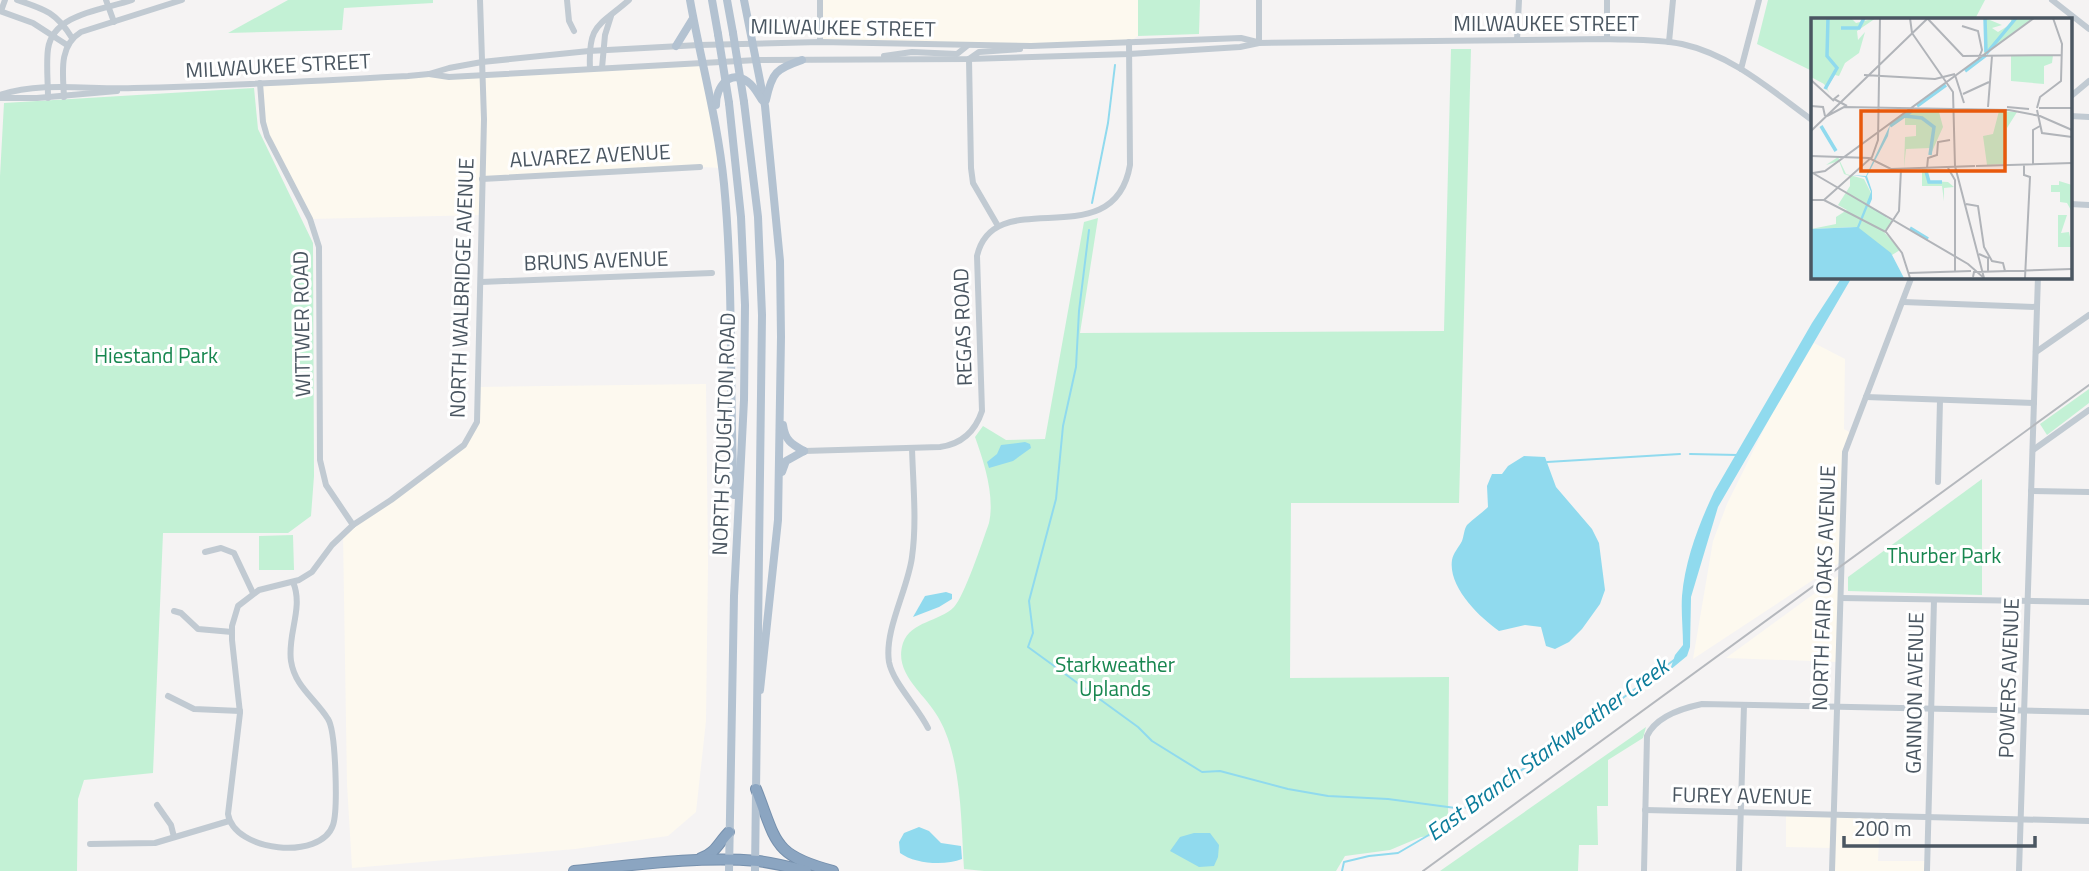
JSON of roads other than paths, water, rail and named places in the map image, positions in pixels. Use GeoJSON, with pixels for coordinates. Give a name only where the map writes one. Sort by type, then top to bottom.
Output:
{"type":"FeatureCollection","features":[{"type":"Feature","properties":{"kind":"highway"},"geometry":{"type":"LineString","coordinates":[[755,789],[772,835],[779,845],[790,855],[808,864],[833,871]]}},
{"type":"Feature","properties":{"kind":"highway"},"geometry":{"type":"LineString","coordinates":[[690,861],[712,853],[729,832]]}},
{"type":"Feature","properties":{"kind":"highway"},"geometry":{"type":"LineString","coordinates":[[574,871],[690,861],[806,871]]}},
{"type":"Feature","properties":{"kind":"main road"},"geometry":{"type":"LineString","coordinates":[[690,0],[715,119],[724,184],[730,273],[731,426],[736,540]]}},
{"type":"Feature","properties":{"kind":"main road","name":"NORTH STOUGHTON ROAD"},"geometry":{"type":"LineString","coordinates":[[712,0],[729,103],[741,217],[745,305],[744,400],[736,540],[729,866]]}},
{"type":"Feature","properties":{"kind":"main road","name":"NORTH STOUGHTON ROAD"},"geometry":{"type":"LineString","coordinates":[[727,0],[744,102],[758,217],[762,315],[755,866]]}},
{"type":"Feature","properties":{"kind":"main road"},"geometry":{"type":"LineString","coordinates":[[744,0],[765,106],[780,261],[779,491],[775,558],[755,739]]}},
{"type":"Feature","properties":{"kind":"main road"},"geometry":{"type":"LineString","coordinates":[[676,46],[693,17]]}},
{"type":"Feature","properties":{"kind":"main road"},"geometry":{"type":"LineString","coordinates":[[765,106],[774,74],[782,67],[802,60]]}},
{"type":"Feature","properties":{"kind":"main road"},"geometry":{"type":"LineString","coordinates":[[715,119],[718,90],[730,79],[747,81],[765,106]]}},
{"type":"Feature","properties":{"kind":"main road"},"geometry":{"type":"LineString","coordinates":[[780,405],[787,439],[790,444],[804,451]]}},
{"type":"Feature","properties":{"kind":"main road"},"geometry":{"type":"LineString","coordinates":[[779,491],[783,466],[791,457],[804,451]]}},
{"type":"Feature","properties":{"kind":"street"},"geometry":{"type":"LineString","coordinates":[[5,0],[1,11],[33,23],[67,44]]}},
{"type":"Feature","properties":{"kind":"street"},"geometry":{"type":"LineString","coordinates":[[16,0],[50,12],[63,23],[72,38]]}},
{"type":"Feature","properties":{"kind":"street"},"geometry":{"type":"LineString","coordinates":[[106,0],[114,22]]}},
{"type":"Feature","properties":{"kind":"street"},"geometry":{"type":"LineString","coordinates":[[48,98],[48,49],[52,36],[63,23],[74,17],[132,0]]}},
{"type":"Feature","properties":{"kind":"street"},"geometry":{"type":"LineString","coordinates":[[64,97],[63,64],[67,44],[72,38],[182,0]]}},
{"type":"Feature","properties":{"kind":"street","name":"NORTH WALBRIDGE AVENUE"},"geometry":{"type":"LineString","coordinates":[[253,593],[293,582],[312,572],[353,524],[442,463],[468,440],[477,422],[483,76],[480,0]]}},
{"type":"Feature","properties":{"kind":"street"},"geometry":{"type":"LineString","coordinates":[[567,0],[569,21],[575,31]]}},
{"type":"Feature","properties":{"kind":"street"},"geometry":{"type":"LineString","coordinates":[[590,69],[589,51],[595,29],[629,0]]}},
{"type":"Feature","properties":{"kind":"street"},"geometry":{"type":"LineString","coordinates":[[820,0],[820,42]]}},
{"type":"Feature","properties":{"kind":"street"},"geometry":{"type":"LineString","coordinates":[[1259,0],[1259,43]]}},
{"type":"Feature","properties":{"kind":"street"},"geometry":{"type":"LineString","coordinates":[[1517,40],[1519,0]]}},
{"type":"Feature","properties":{"kind":"street"},"geometry":{"type":"LineString","coordinates":[[1607,0],[1607,39]]}},
{"type":"Feature","properties":{"kind":"street"},"geometry":{"type":"LineString","coordinates":[[1669,42],[1673,0]]}},
{"type":"Feature","properties":{"kind":"street"},"geometry":{"type":"LineString","coordinates":[[1741,69],[1759,0]]}},
{"type":"Feature","properties":{"kind":"street"},"geometry":{"type":"LineString","coordinates":[[2052,0],[2089,29]]}},
{"type":"Feature","properties":{"kind":"street"},"geometry":{"type":"LineString","coordinates":[[602,68],[606,29],[612,15]]}},
{"type":"Feature","properties":{"kind":"street","name":"MILWAUKEE STREET"},"geometry":{"type":"LineString","coordinates":[[429,75],[482,62],[589,51],[699,45],[820,42],[1038,46],[1241,38],[1259,43]]}},
{"type":"Feature","properties":{"kind":"street","name":"MILWAUKEE STREET"},"geometry":{"type":"LineString","coordinates":[[0,96],[48,98],[130,89],[429,75],[483,76],[757,60],[969,59],[1129,54],[1240,47],[1259,43],[1607,39],[1669,42],[1697,48],[1741,69],[1811,119]]}},
{"type":"Feature","properties":{"kind":"street"},"geometry":{"type":"LineString","coordinates":[[1038,46],[979,52],[969,59],[971,168],[974,183],[998,226],[1017,219],[1070,218],[1091,214],[1109,204],[1121,191],[1130,165],[1129,42]]}},
{"type":"Feature","properties":{"kind":"street"},"geometry":{"type":"LineString","coordinates":[[865,59],[912,52],[957,54],[967,46]]}},
{"type":"Feature","properties":{"kind":"street"},"geometry":{"type":"LineString","coordinates":[[2072,95],[2089,81]]}},
{"type":"Feature","properties":{"kind":"street","name":"WITTWER ROAD"},"geometry":{"type":"LineString","coordinates":[[260,83],[263,122],[267,136],[310,219],[318,241],[320,460],[326,485],[353,524]]}},
{"type":"Feature","properties":{"kind":"street","name":"MILWAUKEE STREET"},"geometry":{"type":"LineString","coordinates":[[0,96],[64,87],[130,89]]}},
{"type":"Feature","properties":{"kind":"street","name":"ALVAREZ AVENUE"},"geometry":{"type":"LineString","coordinates":[[482,179],[700,167]]}},
{"type":"Feature","properties":{"kind":"street","name":"REGAS ROAD"},"geometry":{"type":"LineString","coordinates":[[912,448],[951,446],[968,435],[982,411],[977,256],[984,239],[998,226]]}},
{"type":"Feature","properties":{"kind":"street","name":"BRUNS AVENUE"},"geometry":{"type":"LineString","coordinates":[[481,282],[712,273]]}},
{"type":"Feature","properties":{"kind":"street","name":"NORTH FAIR OAKS AVENUE"},"geometry":{"type":"LineString","coordinates":[[1832,871],[1845,452],[1911,278]]}},
{"type":"Feature","properties":{"kind":"street","name":"POWERS AVENUE"},"geometry":{"type":"LineString","coordinates":[[2019,871],[2038,278]]}},
{"type":"Feature","properties":{"kind":"street"},"geometry":{"type":"LineString","coordinates":[[1903,302],[2037,307]]}},
{"type":"Feature","properties":{"kind":"street"},"geometry":{"type":"LineString","coordinates":[[2036,352],[2089,315]]}},
{"type":"Feature","properties":{"kind":"street"},"geometry":{"type":"LineString","coordinates":[[1866,397],[2034,403]]}},
{"type":"Feature","properties":{"kind":"street"},"geometry":{"type":"LineString","coordinates":[[1938,482],[1940,400]]}},
{"type":"Feature","properties":{"kind":"street"},"geometry":{"type":"LineString","coordinates":[[2033,450],[2089,410]]}},
{"type":"Feature","properties":{"kind":"street"},"geometry":{"type":"LineString","coordinates":[[804,451],[912,448],[913,554],[890,642],[889,660],[893,673],[922,713],[928,728]]}},
{"type":"Feature","properties":{"kind":"street"},"geometry":{"type":"LineString","coordinates":[[2031,491],[2089,492]]}},
{"type":"Feature","properties":{"kind":"street"},"geometry":{"type":"LineString","coordinates":[[205,552],[221,548],[231,551],[236,556],[253,593],[238,606],[232,632],[240,711],[229,821],[238,833],[267,846],[310,846],[328,835],[336,815],[337,792],[331,723],[302,689],[292,666],[290,648],[297,604],[293,582]]}},
{"type":"Feature","properties":{"kind":"street"},"geometry":{"type":"LineString","coordinates":[[1840,598],[2089,602]]}},
{"type":"Feature","properties":{"kind":"street","name":"GANNON AVENUE"},"geometry":{"type":"LineString","coordinates":[[1927,871],[1934,600]]}},
{"type":"Feature","properties":{"kind":"street"},"geometry":{"type":"LineString","coordinates":[[174,611],[181,613],[198,629],[232,632]]}},
{"type":"Feature","properties":{"kind":"street"},"geometry":{"type":"LineString","coordinates":[[168,696],[194,709],[240,711]]}},
{"type":"Feature","properties":{"kind":"street"},"geometry":{"type":"LineString","coordinates":[[1644,871],[1646,741],[1651,728],[1671,713],[1702,704],[2089,712]]}},
{"type":"Feature","properties":{"kind":"street"},"geometry":{"type":"LineString","coordinates":[[1739,871],[1744,705]]}},
{"type":"Feature","properties":{"kind":"street"},"geometry":{"type":"LineString","coordinates":[[157,806],[174,830],[174,837]]}},
{"type":"Feature","properties":{"kind":"street","name":"FUREY AVENUE"},"geometry":{"type":"LineString","coordinates":[[1645,810],[2089,821]]}},
{"type":"Feature","properties":{"kind":"street"},"geometry":{"type":"LineString","coordinates":[[90,845],[147,844],[229,821]]}},
{"type":"Feature","properties":{"kind":"water"},"geometry":{"type":"Polygon","coordinates":[[[1841,278],[1851,278],[1718,507],[1691,597],[1690,647],[1687,656],[1670,670],[1675,655],[1683,645],[1682,596],[1686,569],[1708,504],[1812,323],[1841,278]]]}},
{"type":"Feature","properties":{"kind":"water"},"geometry":{"type":"Polygon","coordinates":[[[1025,442],[1030,444],[1031,448],[1013,461],[989,468],[987,462],[997,454],[1001,445],[1025,442]]]}},
{"type":"Feature","properties":{"kind":"water"},"geometry":{"type":"Polygon","coordinates":[[[1524,456],[1545,457],[1556,487],[1592,529],[1599,543],[1605,590],[1600,604],[1569,642],[1555,649],[1546,646],[1541,627],[1525,625],[1499,631],[1491,625],[1466,600],[1452,570],[1453,557],[1466,527],[1488,507],[1487,486],[1492,474],[1502,474],[1508,466],[1524,456]]]}},
{"type":"Feature","properties":{"kind":"water"},"geometry":{"type":"Polygon","coordinates":[[[946,592],[952,594],[952,599],[913,617],[925,596],[946,592]]]}},
{"type":"Feature","properties":{"kind":"water"},"geometry":{"type":"Polygon","coordinates":[[[919,827],[929,831],[941,843],[961,846],[962,859],[947,863],[930,863],[914,860],[900,853],[899,842],[904,833],[919,827]]]}},
{"type":"Feature","properties":{"kind":"water"},"geometry":{"type":"Polygon","coordinates":[[[1194,833],[1210,833],[1219,845],[1214,866],[1199,867],[1170,851],[1180,837],[1194,833]]]}},
{"type":"Feature","properties":{"kind":"waterway"},"geometry":{"type":"LineString","coordinates":[[1092,203],[1108,123],[1115,65]]}},
{"type":"Feature","properties":{"kind":"waterway"},"geometry":{"type":"LineString","coordinates":[[1089,230],[1079,311],[1076,367],[1063,426],[1056,499],[1029,601],[1033,633],[1028,647],[1138,727],[1152,741],[1202,772],[1220,771],[1288,789],[1328,796],[1388,799],[1463,809]]}},
{"type":"Feature","properties":{"kind":"waterway"},"geometry":{"type":"LineString","coordinates":[[1547,462],[1680,454]]}},
{"type":"Feature","properties":{"kind":"waterway"},"geometry":{"type":"LineString","coordinates":[[1690,454],[1738,455]]}},
{"type":"Feature","properties":{"kind":"waterway","name":"East Branch Starkweather Creek"},"geometry":{"type":"LineString","coordinates":[[1342,871],[1344,862],[1398,853],[1439,829],[1484,792],[1504,782],[1573,735],[1674,660]]}},
{"type":"Feature","properties":{"kind":"railway"},"geometry":{"type":"LineString","coordinates":[[1423,871],[2089,385]]}},
{"type":"Feature","properties":{"kind":"park label","name":"Hiestand Park"},"geometry":{"type":"Point","coordinates":[156,355]}},
{"type":"Feature","properties":{"kind":"park label","name":"Thurber Park"},"geometry":{"type":"Point","coordinates":[1944,555]}},
{"type":"Feature","properties":{"kind":"park label","name":"Starkweather Uplands"},"geometry":{"type":"Point","coordinates":[1115,676]}}]}
